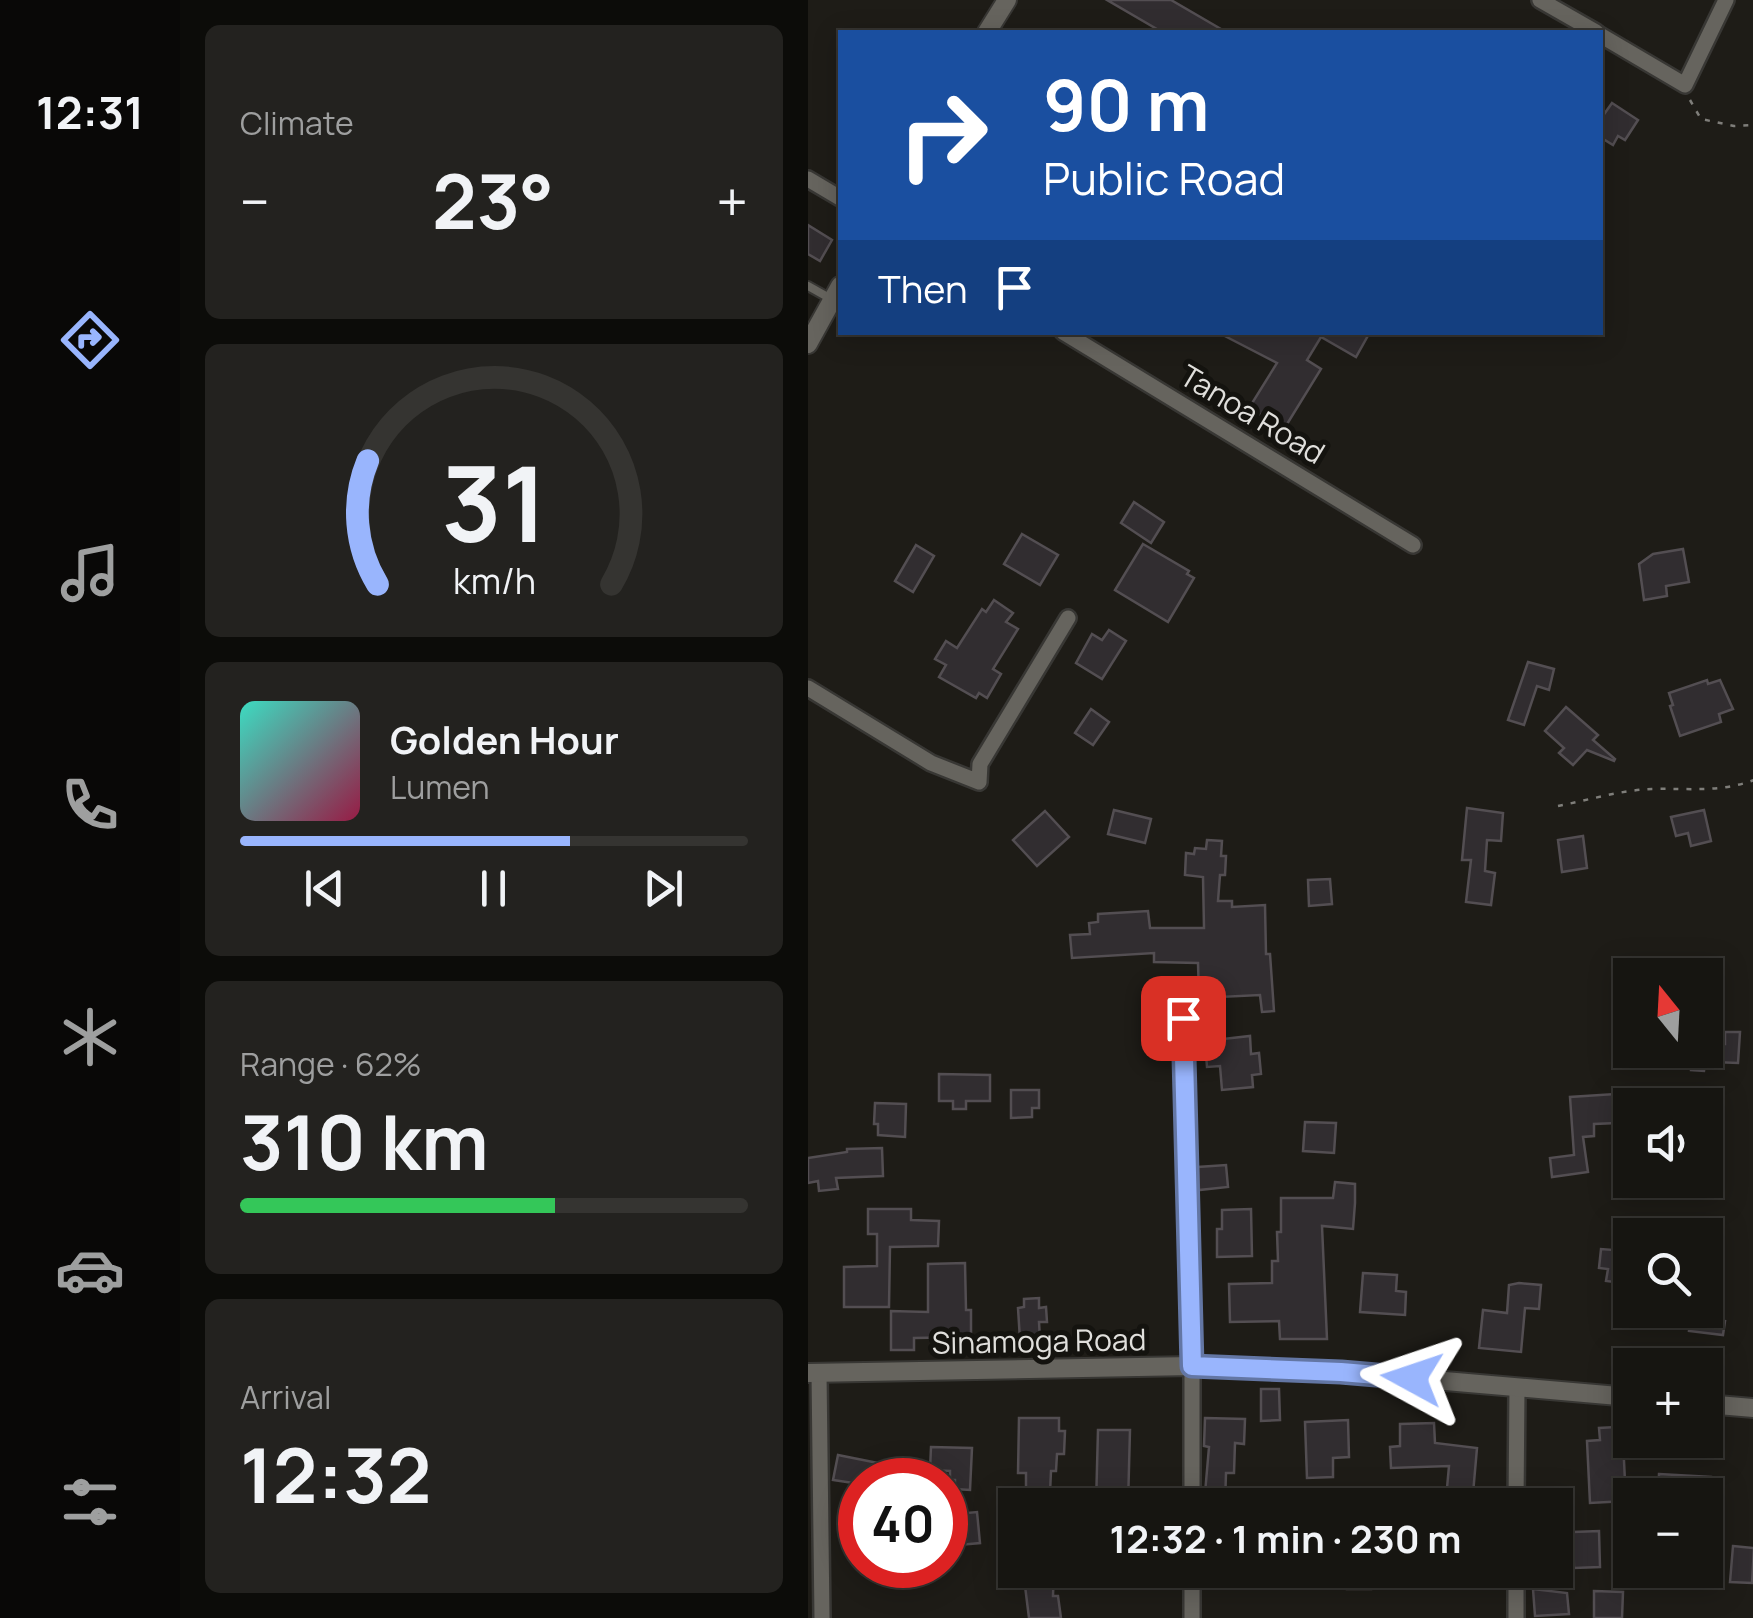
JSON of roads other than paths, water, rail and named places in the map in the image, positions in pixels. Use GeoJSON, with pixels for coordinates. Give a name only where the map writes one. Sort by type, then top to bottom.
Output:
{"type":"FeatureCollection","features":[{"type":"Feature","properties":{"kind":"street"},"geometry":{"type":"LineString","coordinates":[[989,30],[1007,0]]}},
{"type":"Feature","properties":{"kind":"street"},"geometry":{"type":"LineString","coordinates":[[1540,0],[1591,30]]}},
{"type":"Feature","properties":{"kind":"street"},"geometry":{"type":"LineString","coordinates":[[1603,37],[1685,85],[1726,0]]}},
{"type":"Feature","properties":{"kind":"street"},"geometry":{"type":"LineString","coordinates":[[808,179],[838,197]]}},
{"type":"Feature","properties":{"kind":"street"},"geometry":{"type":"LineString","coordinates":[[808,344],[837,293]]}},
{"type":"Feature","properties":{"kind":"street","name":"Tanoa Road"},"geometry":{"type":"LineString","coordinates":[[1069,335],[1413,545]]}},
{"type":"Feature","properties":{"kind":"street"},"geometry":{"type":"LineString","coordinates":[[808,688],[931,763],[979,782],[980,764],[1068,618]]}},
{"type":"Feature","properties":{"kind":"street"},"geometry":{"type":"LineString","coordinates":[[1183,1018],[1192,1488]]}},
{"type":"Feature","properties":{"kind":"street","name":"Sinamoga Road"},"geometry":{"type":"LineString","coordinates":[[813,1374],[1192,1366],[1341,1372],[1613,1395]]}},
{"type":"Feature","properties":{"kind":"street"},"geometry":{"type":"LineString","coordinates":[[813,1374],[822,1618]]}},
{"type":"Feature","properties":{"kind":"street"},"geometry":{"type":"LineString","coordinates":[[1516,1488],[1517,1387]]}},
{"type":"Feature","properties":{"kind":"street"},"geometry":{"type":"LineString","coordinates":[[1723,1405],[1754,1408]]}},
{"type":"Feature","properties":{"kind":"street"},"geometry":{"type":"LineString","coordinates":[[1192,1588],[1192,1618]]}},
{"type":"Feature","properties":{"kind":"street"},"geometry":{"type":"LineString","coordinates":[[1516,1588],[1516,1618]]}},
{"type":"Feature","properties":{"kind":"lane"},"geometry":{"type":"LineString","coordinates":[[808,286],[837,293]]}}]}
